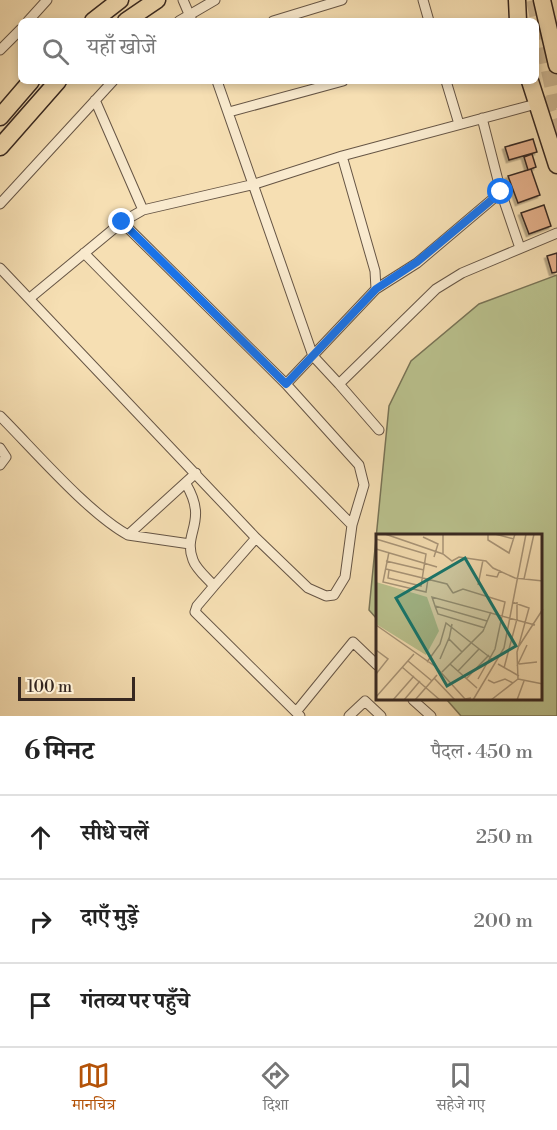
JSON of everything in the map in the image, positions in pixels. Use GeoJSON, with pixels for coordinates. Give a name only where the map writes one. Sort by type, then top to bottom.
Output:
{"type":"FeatureCollection","features":[{"type":"Feature","properties":{"kind":"highway"},"geometry":{"type":"LineString","coordinates":[[97,18],[120,0]]}},
{"type":"Feature","properties":{"kind":"highway"},"geometry":{"type":"LineString","coordinates":[[131,18],[158,0]]}},
{"type":"Feature","properties":{"kind":"highway"},"geometry":{"type":"LineString","coordinates":[[517,0],[518,18]]}},
{"type":"Feature","properties":{"kind":"highway"},"geometry":{"type":"LineString","coordinates":[[542,0],[557,65]]}},
{"type":"Feature","properties":{"kind":"highway"},"geometry":{"type":"LineString","coordinates":[[551,0],[557,25]]}},
{"type":"Feature","properties":{"kind":"highway"},"geometry":{"type":"LineString","coordinates":[[0,147],[55,84]]}},
{"type":"Feature","properties":{"kind":"highway"},"geometry":{"type":"LineString","coordinates":[[531,84],[557,165]]}},
{"type":"Feature","properties":{"kind":"highway"},"geometry":{"type":"LineString","coordinates":[[0,117],[28,85],[40,101]]}},
{"type":"Feature","properties":{"kind":"street"},"geometry":{"type":"LineString","coordinates":[[31,18],[47,0]]}},
{"type":"Feature","properties":{"kind":"street"},"geometry":{"type":"LineString","coordinates":[[183,0],[190,17],[215,0]]}},
{"type":"Feature","properties":{"kind":"street"},"geometry":{"type":"LineString","coordinates":[[283,18],[342,0]]}},
{"type":"Feature","properties":{"kind":"street"},"geometry":{"type":"LineString","coordinates":[[423,0],[428,18]]}},
{"type":"Feature","properties":{"kind":"street"},"geometry":{"type":"LineString","coordinates":[[0,50],[18,31]]}},
{"type":"Feature","properties":{"kind":"street"},"geometry":{"type":"LineString","coordinates":[[0,204],[110,84]]}},
{"type":"Feature","properties":{"kind":"street"},"geometry":{"type":"LineString","coordinates":[[218,84],[255,184],[313,356],[378,430]]}},
{"type":"Feature","properties":{"kind":"street"},"geometry":{"type":"LineString","coordinates":[[229,112],[332,84]]}},
{"type":"Feature","properties":{"kind":"street"},"geometry":{"type":"LineString","coordinates":[[447,84],[459,124]]}},
{"type":"Feature","properties":{"kind":"street"},"geometry":{"type":"LineString","coordinates":[[95,100],[143,210]]}},
{"type":"Feature","properties":{"kind":"street"},"geometry":{"type":"LineString","coordinates":[[30,298],[122,222],[143,210],[255,184],[342,156],[536,104]]}},
{"type":"Feature","properties":{"kind":"street"},"geometry":{"type":"LineString","coordinates":[[482,118],[501,192],[520,248]]}},
{"type":"Feature","properties":{"kind":"street"},"geometry":{"type":"LineString","coordinates":[[342,156],[375,271],[376,289]]}},
{"type":"Feature","properties":{"kind":"street"},"geometry":{"type":"LineString","coordinates":[[286,384],[376,289],[417,262],[501,192]]}},
{"type":"Feature","properties":{"kind":"street"},"geometry":{"type":"LineString","coordinates":[[0,268],[256,538],[308,588],[326,596],[334,595],[345,577],[352,525],[364,485],[362,472],[286,384],[122,222]]}},
{"type":"Feature","properties":{"kind":"street"},"geometry":{"type":"LineString","coordinates":[[339,384],[436,289],[462,273],[557,233]]}},
{"type":"Feature","properties":{"kind":"street"},"geometry":{"type":"LineString","coordinates":[[84,253],[352,525]]}},
{"type":"Feature","properties":{"kind":"street"},"geometry":{"type":"LineString","coordinates":[[0,416],[89,504],[128,535],[190,544]]}},
{"type":"Feature","properties":{"kind":"street"},"geometry":{"type":"LineString","coordinates":[[0,448],[6,457],[0,465]]}},
{"type":"Feature","properties":{"kind":"street"},"geometry":{"type":"LineString","coordinates":[[128,535],[196,473]]}},
{"type":"Feature","properties":{"kind":"street"},"geometry":{"type":"LineString","coordinates":[[186,484],[197,507],[190,544],[193,562],[214,586]]}},
{"type":"Feature","properties":{"kind":"street"},"geometry":{"type":"LineString","coordinates":[[256,538],[196,606],[195,612],[198,618],[298,714],[353,642],[376,664]]}},
{"type":"Feature","properties":{"kind":"street"},"geometry":{"type":"LineString","coordinates":[[349,716],[365,701],[381,716]]}},
{"type":"Feature","properties":{"kind":"street"},"geometry":{"type":"LineString","coordinates":[[415,701],[431,716]]}},
{"type":"Feature","properties":{"kind":"green space"},"geometry":{"type":"Polygon","coordinates":[[[557,275],[557,716],[461,716],[448,701],[542,701],[542,534],[376,534],[389,406],[411,361],[479,304],[557,275]]]}},
{"type":"Feature","properties":{"kind":"green space"},"geometry":{"type":"Polygon","coordinates":[[[376,539],[376,618],[369,610],[376,539]]]}},
{"type":"Feature","properties":{"kind":"building"},"geometry":{"type":"Polygon","coordinates":[[[533,139],[537,152],[509,160],[505,147],[533,139]]]}},
{"type":"Feature","properties":{"kind":"building"},"geometry":{"type":"Polygon","coordinates":[[[532,154],[536,167],[528,170],[524,157],[532,154]]]}},
{"type":"Feature","properties":{"kind":"building"},"geometry":{"type":"Polygon","coordinates":[[[531,169],[540,195],[518,203],[508,176],[531,169]]]}},
{"type":"Feature","properties":{"kind":"building"},"geometry":{"type":"Polygon","coordinates":[[[544,205],[551,226],[529,234],[521,213],[544,205]]]}},
{"type":"Feature","properties":{"kind":"building"},"geometry":{"type":"Polygon","coordinates":[[[557,253],[557,272],[552,273],[547,256],[557,253]]]}},
{"type":"Feature","properties":{"kind":"tunnel"},"geometry":{"type":"LineString","coordinates":[[534,0],[538,18]]}},
{"type":"Feature","properties":{"kind":"tunnel"},"geometry":{"type":"LineString","coordinates":[[539,23],[557,108]]}},
{"type":"Feature","properties":{"kind":"tunnel"},"geometry":{"type":"LineString","coordinates":[[544,97],[557,136]]}},
{"type":"Feature","properties":{"kind":"route"},"geometry":{"type":"LineString","coordinates":[[122,222],[286,384],[362,307],[376,289],[417,262],[501,192]]}}]}
